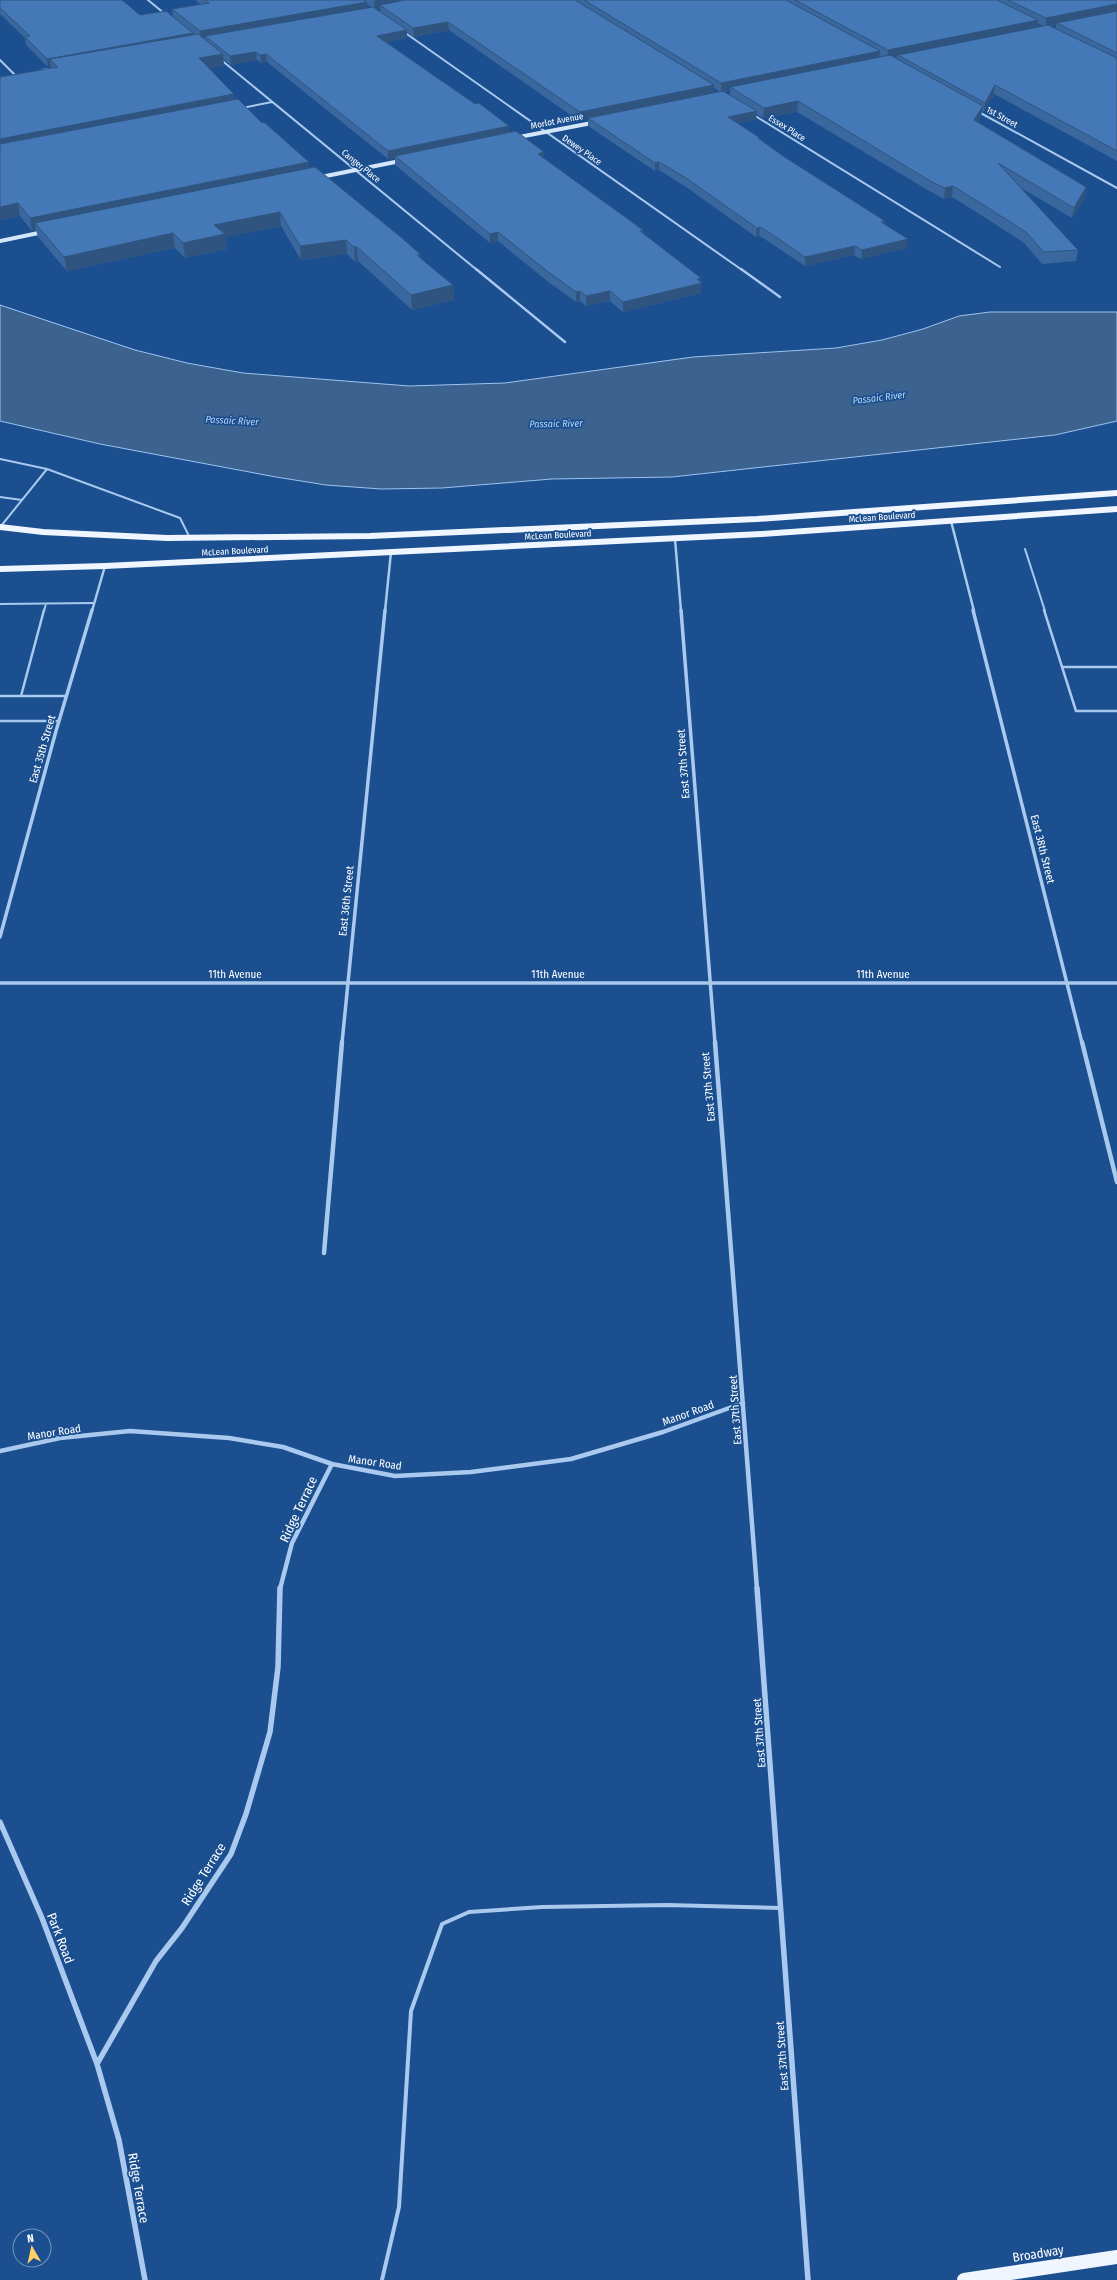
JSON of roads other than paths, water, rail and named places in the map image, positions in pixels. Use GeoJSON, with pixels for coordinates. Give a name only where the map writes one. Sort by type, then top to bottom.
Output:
{"type":"FeatureCollection","features":[{"type":"Feature","properties":{"kind":"main road","name":"Morlot Avenue"},"geometry":{"type":"LineString","coordinates":[[507,140],[601,121]]}},
{"type":"Feature","properties":{"kind":"main road"},"geometry":{"type":"LineString","coordinates":[[308,180],[410,159]]}},
{"type":"Feature","properties":{"kind":"main road"},"geometry":{"type":"LineString","coordinates":[[0,241],[52,230]]}},
{"type":"Feature","properties":{"kind":"main road","name":"McLean Boulevard"},"geometry":{"type":"LineString","coordinates":[[0,527],[103,536],[190,538],[377,536],[671,523],[1117,493]]}},
{"type":"Feature","properties":{"kind":"main road","name":"McLean Boulevard"},"geometry":{"type":"LineString","coordinates":[[0,569],[105,566],[675,539],[1117,509]]}},
{"type":"Feature","properties":{"kind":"main road","name":"Broadway"},"geometry":{"type":"LineString","coordinates":[[964,2280],[1117,2257]]}},
{"type":"Feature","properties":{"kind":"street"},"geometry":{"type":"LineString","coordinates":[[148,0],[171,19]]}},
{"type":"Feature","properties":{"kind":"street","name":"Dewey Place"},"geometry":{"type":"LineString","coordinates":[[398,28],[780,297]]}},
{"type":"Feature","properties":{"kind":"street","name":"Canger Place"},"geometry":{"type":"LineString","coordinates":[[215,55],[564,342]]}},
{"type":"Feature","properties":{"kind":"street"},"geometry":{"type":"LineString","coordinates":[[0,60],[15,75]]}},
{"type":"Feature","properties":{"kind":"street"},"geometry":{"type":"LineString","coordinates":[[38,71],[61,67]]}},
{"type":"Feature","properties":{"kind":"street"},"geometry":{"type":"LineString","coordinates":[[8,76],[23,74]]}},
{"type":"Feature","properties":{"kind":"street"},"geometry":{"type":"LineString","coordinates":[[240,108],[272,102]]}},
{"type":"Feature","properties":{"kind":"street","name":"1st Street"},"geometry":{"type":"LineString","coordinates":[[973,109],[1117,188]]}},
{"type":"Feature","properties":{"kind":"street","name":"Essex Place"},"geometry":{"type":"LineString","coordinates":[[751,114],[1000,267]]}},
{"type":"Feature","properties":{"kind":"street","name":"East 38th Street"},"geometry":{"type":"LineString","coordinates":[[950,521],[1068,983],[1117,1182]]}},
{"type":"Feature","properties":{"kind":"street","name":"East 37th Street"},"geometry":{"type":"LineString","coordinates":[[675,539],[743,1403],[808,2280]]}},
{"type":"Feature","properties":{"kind":"street","name":"East 36th Street"},"geometry":{"type":"LineString","coordinates":[[324,1253],[346,983],[391,552]]}},
{"type":"Feature","properties":{"kind":"street","name":"East 35th Street"},"geometry":{"type":"LineString","coordinates":[[0,937],[59,720],[105,566]]}},
{"type":"Feature","properties":{"kind":"street","name":"11th Avenue"},"geometry":{"type":"LineString","coordinates":[[0,983],[1117,983]]}},
{"type":"Feature","properties":{"kind":"street","name":"Manor Road"},"geometry":{"type":"LineString","coordinates":[[0,1450],[60,1438],[130,1431],[230,1438],[283,1447],[332,1464],[395,1476],[471,1472],[571,1459],[663,1432],[743,1403]]}},
{"type":"Feature","properties":{"kind":"street","name":"Ridge Terrace"},"geometry":{"type":"LineString","coordinates":[[145,2280],[119,2140],[97,2064],[156,1961],[182,1928],[233,1847],[246,1814],[270,1732],[278,1667],[280,1588],[292,1543],[332,1464]]}},
{"type":"Feature","properties":{"kind":"street","name":"Park Road"},"geometry":{"type":"LineString","coordinates":[[0,1822],[42,1918],[97,2064]]}},
{"type":"Feature","properties":{"kind":"lane"},"geometry":{"type":"LineString","coordinates":[[0,459],[47,469],[180,518],[190,538]]}},
{"type":"Feature","properties":{"kind":"lane"},"geometry":{"type":"LineString","coordinates":[[0,527],[47,469]]}},
{"type":"Feature","properties":{"kind":"lane"},"geometry":{"type":"LineString","coordinates":[[0,497],[22,500]]}},
{"type":"Feature","properties":{"kind":"lane"},"geometry":{"type":"LineString","coordinates":[[1025,549],[1076,711],[1117,712]]}},
{"type":"Feature","properties":{"kind":"lane"},"geometry":{"type":"LineString","coordinates":[[0,604],[94,603]]}},
{"type":"Feature","properties":{"kind":"lane"},"geometry":{"type":"LineString","coordinates":[[21,696],[46,604]]}},
{"type":"Feature","properties":{"kind":"lane"},"geometry":{"type":"LineString","coordinates":[[1062,667],[1117,667]]}},
{"type":"Feature","properties":{"kind":"lane"},"geometry":{"type":"LineString","coordinates":[[0,696],[66,696]]}},
{"type":"Feature","properties":{"kind":"lane"},"geometry":{"type":"LineString","coordinates":[[0,721],[59,720]]}},
{"type":"Feature","properties":{"kind":"lane"},"geometry":{"type":"LineString","coordinates":[[382,2280],[399,2208],[411,2011],[442,1924],[469,1912],[542,1907],[667,1905],[781,1908]]}},
{"type":"Feature","properties":{"kind":"water","name":"Passaic River"},"geometry":{"type":"Polygon","coordinates":[[[0,305],[135,350],[187,363],[243,373],[409,386],[505,383],[693,357],[836,348],[882,340],[923,329],[959,316],[990,312],[1117,312],[1117,421],[1055,435],[672,477],[552,479],[442,488],[381,489],[326,485],[100,444],[0,421],[0,305]]]}}]}
